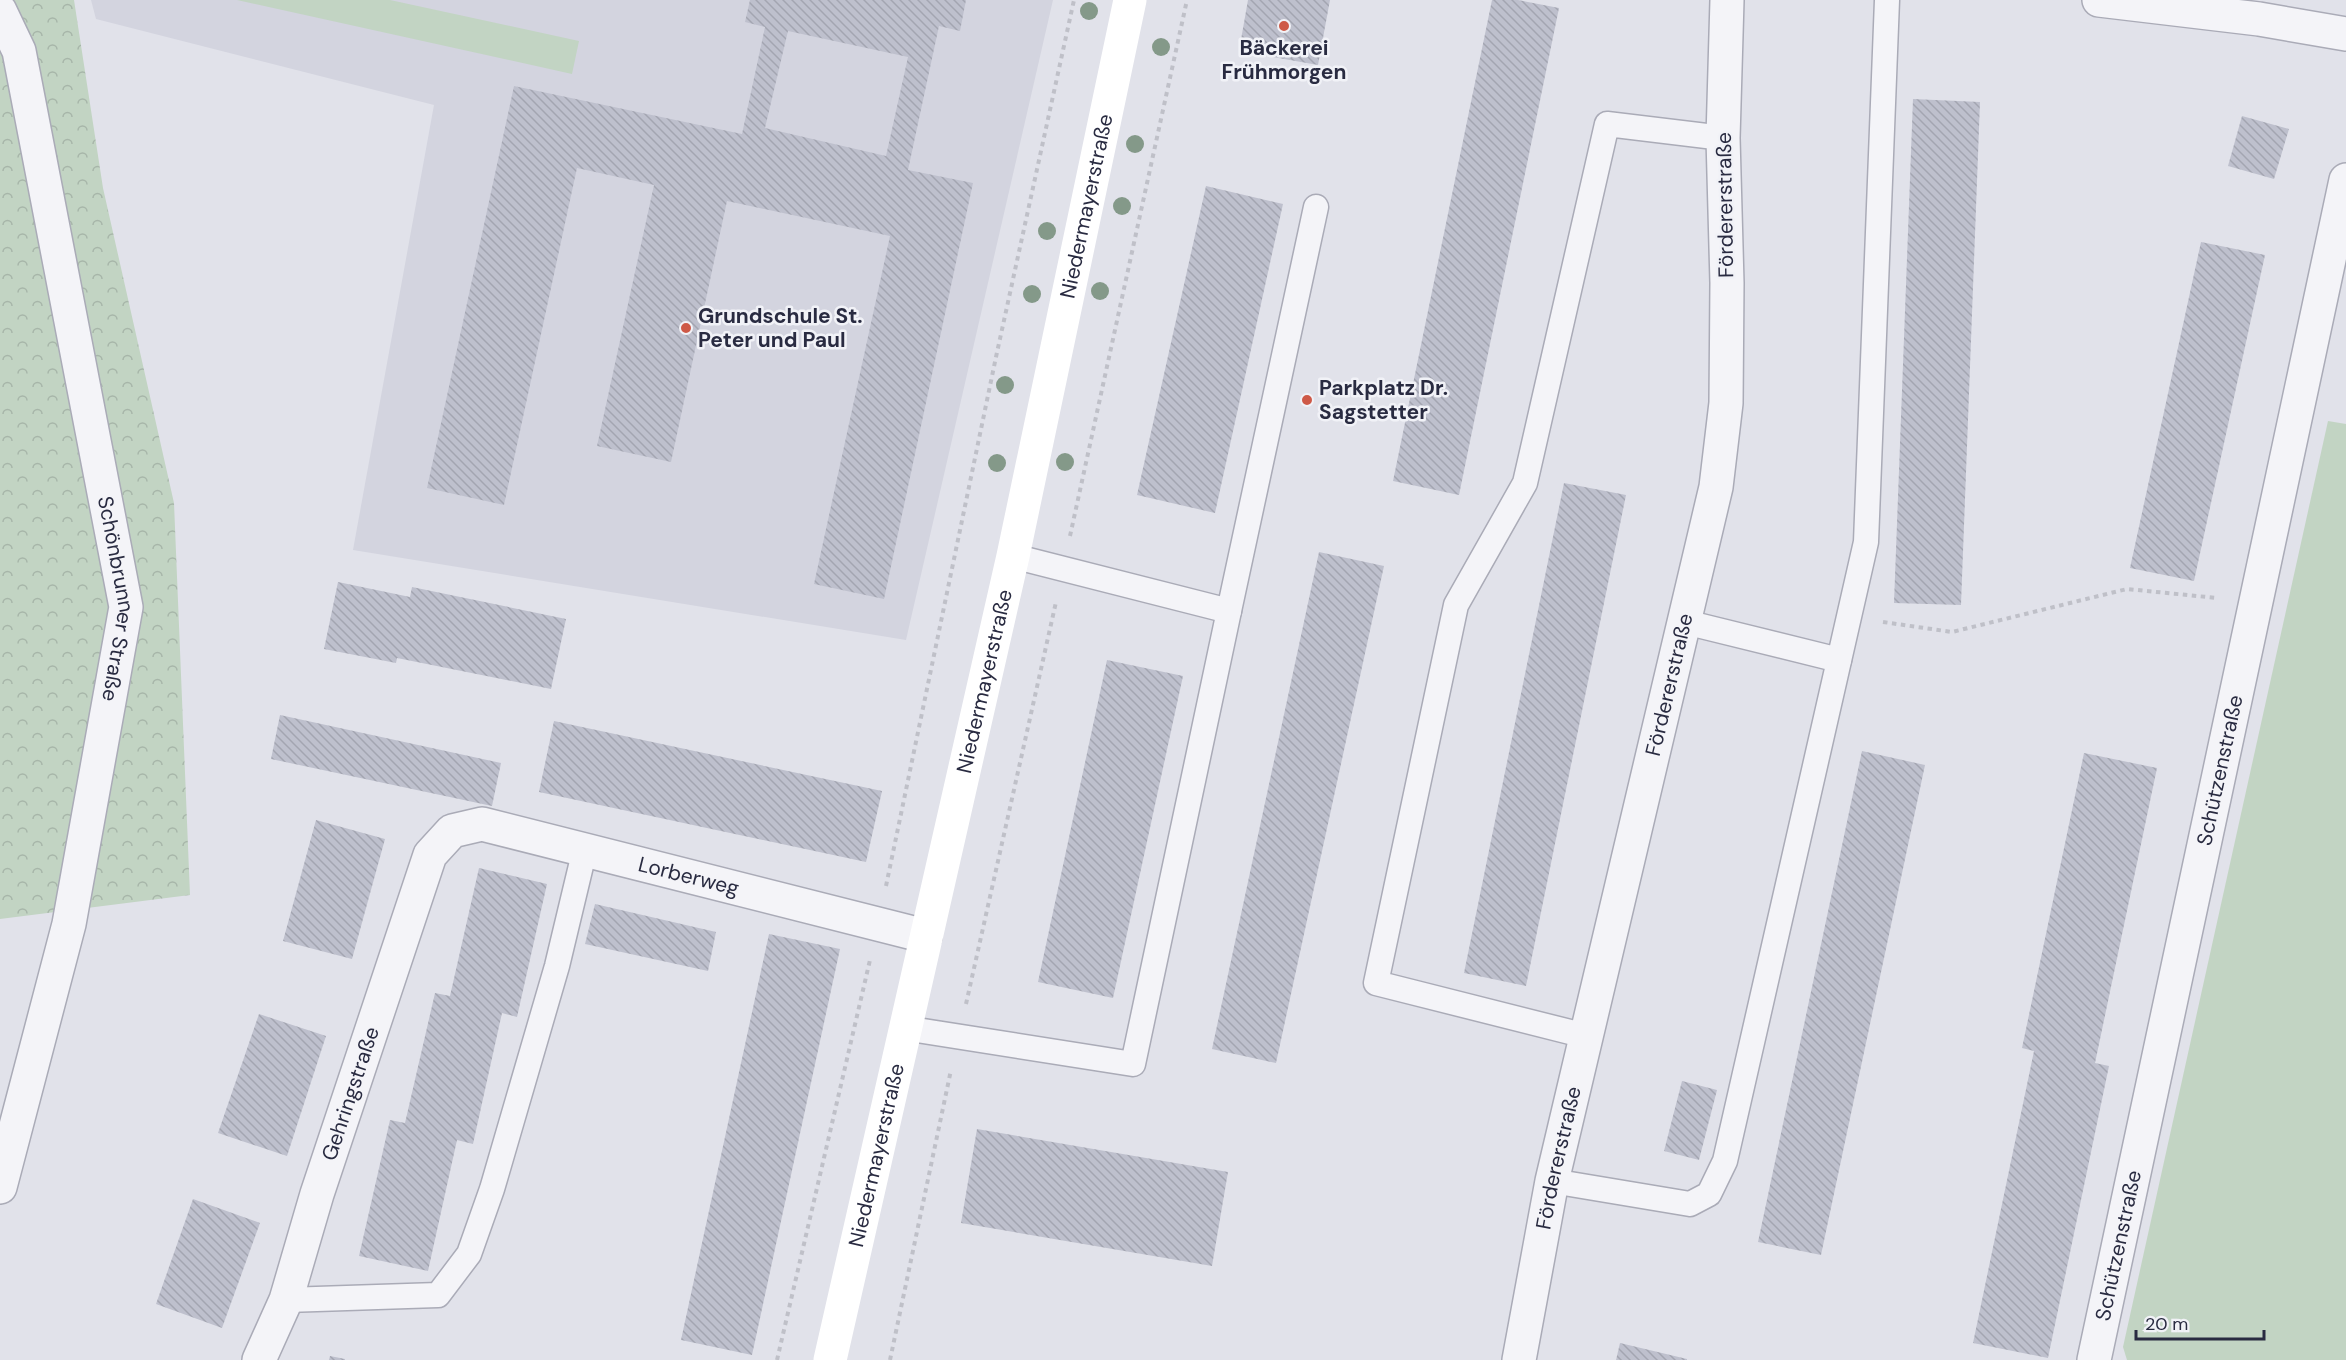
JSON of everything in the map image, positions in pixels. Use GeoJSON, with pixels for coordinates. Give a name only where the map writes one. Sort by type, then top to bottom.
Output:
{"type":"FeatureCollection","features":[{"type":"Feature","properties":{"kind":"main road","name":"Niedermayerstraße"},"geometry":{"type":"LineString","coordinates":[[830,1360],[1013,556],[1130,0]]}},
{"type":"Feature","properties":{"kind":"street","name":"Fördererstraße"},"geometry":{"type":"LineString","coordinates":[[1520,1360],[1552,1181],[1716,487],[1726,403],[1727,283],[1723,138],[1727,0]]}},
{"type":"Feature","properties":{"kind":"street"},"geometry":{"type":"LineString","coordinates":[[2099,0],[2259,19],[2346,34]]}},
{"type":"Feature","properties":{"kind":"street","name":"Schönbrunner Straße"},"geometry":{"type":"LineString","coordinates":[[0,11],[19,51],[126,607],[69,924],[0,1187]]}},
{"type":"Feature","properties":{"kind":"street","name":"Schützenstraße"},"geometry":{"type":"LineString","coordinates":[[2094,1360],[2346,180]]}},
{"type":"Feature","properties":{"kind":"street","name":"Lorberweg"},"geometry":{"type":"LineString","coordinates":[[452,831],[482,824],[925,936]]}},
{"type":"Feature","properties":{"kind":"street","name":"Gehringstraße"},"geometry":{"type":"LineString","coordinates":[[259,1360],[286,1300],[317,1194],[430,855],[452,831]]}},
{"type":"Feature","properties":{"kind":"lane"},"geometry":{"type":"LineString","coordinates":[[1552,1181],[1690,1204],[1710,1194],[1725,1161],[1866,542],[1887,0]]}},
{"type":"Feature","properties":{"kind":"lane"},"geometry":{"type":"LineString","coordinates":[[1586,1036],[1376,983],[1456,605],[1525,483],[1607,124],[1723,138]]}},
{"type":"Feature","properties":{"kind":"lane"},"geometry":{"type":"LineString","coordinates":[[904,1028],[1133,1064],[1316,207]]}},
{"type":"Feature","properties":{"kind":"lane"},"geometry":{"type":"LineString","coordinates":[[1013,556],[1229,611]]}},
{"type":"Feature","properties":{"kind":"lane"},"geometry":{"type":"LineString","coordinates":[[1685,622],[1839,660]]}},
{"type":"Feature","properties":{"kind":"lane"},"geometry":{"type":"LineString","coordinates":[[286,1300],[438,1295],[469,1254],[492,1189],[557,966],[585,849]]}},
{"type":"Feature","properties":{"kind":"path"},"geometry":{"type":"LineString","coordinates":[[777,1360],[878,925],[996,357],[1074,0]]}},
{"type":"Feature","properties":{"kind":"path"},"geometry":{"type":"LineString","coordinates":[[890,1360],[928,1172],[1063,570],[1187,0]]}},
{"type":"Feature","properties":{"kind":"path"},"geometry":{"type":"LineString","coordinates":[[1849,617],[1952,632],[2127,589],[2256,602]]}},
{"type":"Feature","properties":{"kind":"shaded area","name":"Grundschule St. Peter und Paul"},"geometry":{"type":"Polygon","coordinates":[[[91,0],[1053,0],[906,640],[353,550],[434,105],[96,19],[91,0]]]}},
{"type":"Feature","properties":{"kind":"green space"},"geometry":{"type":"Polygon","coordinates":[[[0,0],[74,0],[103,188],[174,503],[190,895],[0,919],[0,0]]]}},
{"type":"Feature","properties":{"kind":"green space"},"geometry":{"type":"Polygon","coordinates":[[[237,0],[390,0],[579,41],[572,74],[237,0]]]}},
{"type":"Feature","properties":{"kind":"green space"},"geometry":{"type":"Polygon","coordinates":[[[2328,421],[2346,424],[2346,1360],[2127,1360],[2123,1347],[2328,421]]]}},
{"type":"Feature","properties":{"kind":"building"},"geometry":{"type":"Polygon","coordinates":[[[750,0],[966,0],[960,31],[939,26],[908,170],[973,183],[884,599],[814,584],[890,236],[727,201],[671,462],[597,446],[654,185],[577,168],[504,505],[427,488],[514,86],[742,134],[765,27],[745,22],[750,0]],[[788,31],[765,128],[886,156],[908,57],[788,31]]]}},
{"type":"Feature","properties":{"kind":"building","name":"Bäckerei Frühmorgen"},"geometry":{"type":"Polygon","coordinates":[[[1248,0],[1330,0],[1318,65],[1239,51],[1248,0]]]}},
{"type":"Feature","properties":{"kind":"building"},"geometry":{"type":"Polygon","coordinates":[[[1492,0],[1518,0],[1559,8],[1459,495],[1393,481],[1492,0]]]}},
{"type":"Feature","properties":{"kind":"building"},"geometry":{"type":"Polygon","coordinates":[[[1913,99],[1980,102],[1961,605],[1894,603],[1913,99]]]}},
{"type":"Feature","properties":{"kind":"building"},"geometry":{"type":"Polygon","coordinates":[[[2242,116],[2289,129],[2274,179],[2228,166],[2242,116]]]}},
{"type":"Feature","properties":{"kind":"building"},"geometry":{"type":"Polygon","coordinates":[[[1206,186],[1283,204],[1215,513],[1137,495],[1206,186]]]}},
{"type":"Feature","properties":{"kind":"building"},"geometry":{"type":"Polygon","coordinates":[[[2201,242],[2265,255],[2194,581],[2130,568],[2201,242]]]}},
{"type":"Feature","properties":{"kind":"building"},"geometry":{"type":"Polygon","coordinates":[[[1564,483],[1626,495],[1526,986],[1464,973],[1564,483]]]}},
{"type":"Feature","properties":{"kind":"building"},"geometry":{"type":"Polygon","coordinates":[[[1319,552],[1384,566],[1276,1063],[1212,1049],[1319,552]]]}},
{"type":"Feature","properties":{"kind":"building"},"geometry":{"type":"Polygon","coordinates":[[[338,582],[410,597],[412,587],[566,619],[551,689],[397,658],[396,663],[324,649],[338,582]]]}},
{"type":"Feature","properties":{"kind":"building"},"geometry":{"type":"Polygon","coordinates":[[[1107,660],[1183,676],[1113,998],[1038,982],[1107,660]]]}},
{"type":"Feature","properties":{"kind":"building"},"geometry":{"type":"Polygon","coordinates":[[[280,715],[501,763],[492,806],[271,759],[280,715]]]}},
{"type":"Feature","properties":{"kind":"building"},"geometry":{"type":"Polygon","coordinates":[[[554,721],[882,791],[866,862],[539,792],[554,721]]]}},
{"type":"Feature","properties":{"kind":"building"},"geometry":{"type":"Polygon","coordinates":[[[1862,751],[1925,765],[1821,1255],[1758,1242],[1862,751]]]}},
{"type":"Feature","properties":{"kind":"building"},"geometry":{"type":"Polygon","coordinates":[[[2084,753],[2157,768],[2095,1063],[2109,1066],[2048,1358],[1973,1343],[2034,1051],[2022,1048],[2084,753]]]}},
{"type":"Feature","properties":{"kind":"building"},"geometry":{"type":"Polygon","coordinates":[[[316,820],[385,839],[352,959],[283,941],[316,820]]]}},
{"type":"Feature","properties":{"kind":"building"},"geometry":{"type":"Polygon","coordinates":[[[479,868],[547,884],[517,1017],[502,1013],[473,1144],[457,1140],[428,1271],[359,1256],[390,1120],[405,1123],[435,993],[450,996],[479,868]]]}},
{"type":"Feature","properties":{"kind":"building"},"geometry":{"type":"Polygon","coordinates":[[[595,904],[716,932],[708,971],[585,944],[595,904]]]}},
{"type":"Feature","properties":{"kind":"building"},"geometry":{"type":"Polygon","coordinates":[[[769,934],[840,949],[752,1355],[681,1340],[769,934]]]}},
{"type":"Feature","properties":{"kind":"building"},"geometry":{"type":"Polygon","coordinates":[[[259,1014],[326,1036],[287,1156],[218,1133],[259,1014]]]}},
{"type":"Feature","properties":{"kind":"building"},"geometry":{"type":"Polygon","coordinates":[[[1682,1081],[1717,1090],[1699,1160],[1664,1151],[1682,1081]]]}},
{"type":"Feature","properties":{"kind":"building"},"geometry":{"type":"Polygon","coordinates":[[[977,1129],[1228,1172],[1212,1266],[961,1223],[977,1129]]]}},
{"type":"Feature","properties":{"kind":"building"},"geometry":{"type":"Polygon","coordinates":[[[193,1199],[260,1223],[222,1328],[156,1304],[193,1199]]]}},
{"type":"Feature","properties":{"kind":"building"},"geometry":{"type":"Polygon","coordinates":[[[1620,1343],[1687,1359],[1687,1360],[1616,1360],[1620,1343]]]}},
{"type":"Feature","properties":{"kind":"building"},"geometry":{"type":"Polygon","coordinates":[[[330,1356],[345,1359],[345,1360],[329,1360],[330,1356]]]}},
{"type":"Feature","properties":{"kind":"place","name":"Bäckerei Frühmorgen"},"geometry":{"type":"Point","coordinates":[1284,26]}},
{"type":"Feature","properties":{"kind":"place","name":"Grundschule St. Peter und Paul"},"geometry":{"type":"Point","coordinates":[686,328]}},
{"type":"Feature","properties":{"kind":"place","name":"Parkplatz Dr. Sagstetter"},"geometry":{"type":"Point","coordinates":[1307,400]}}]}
